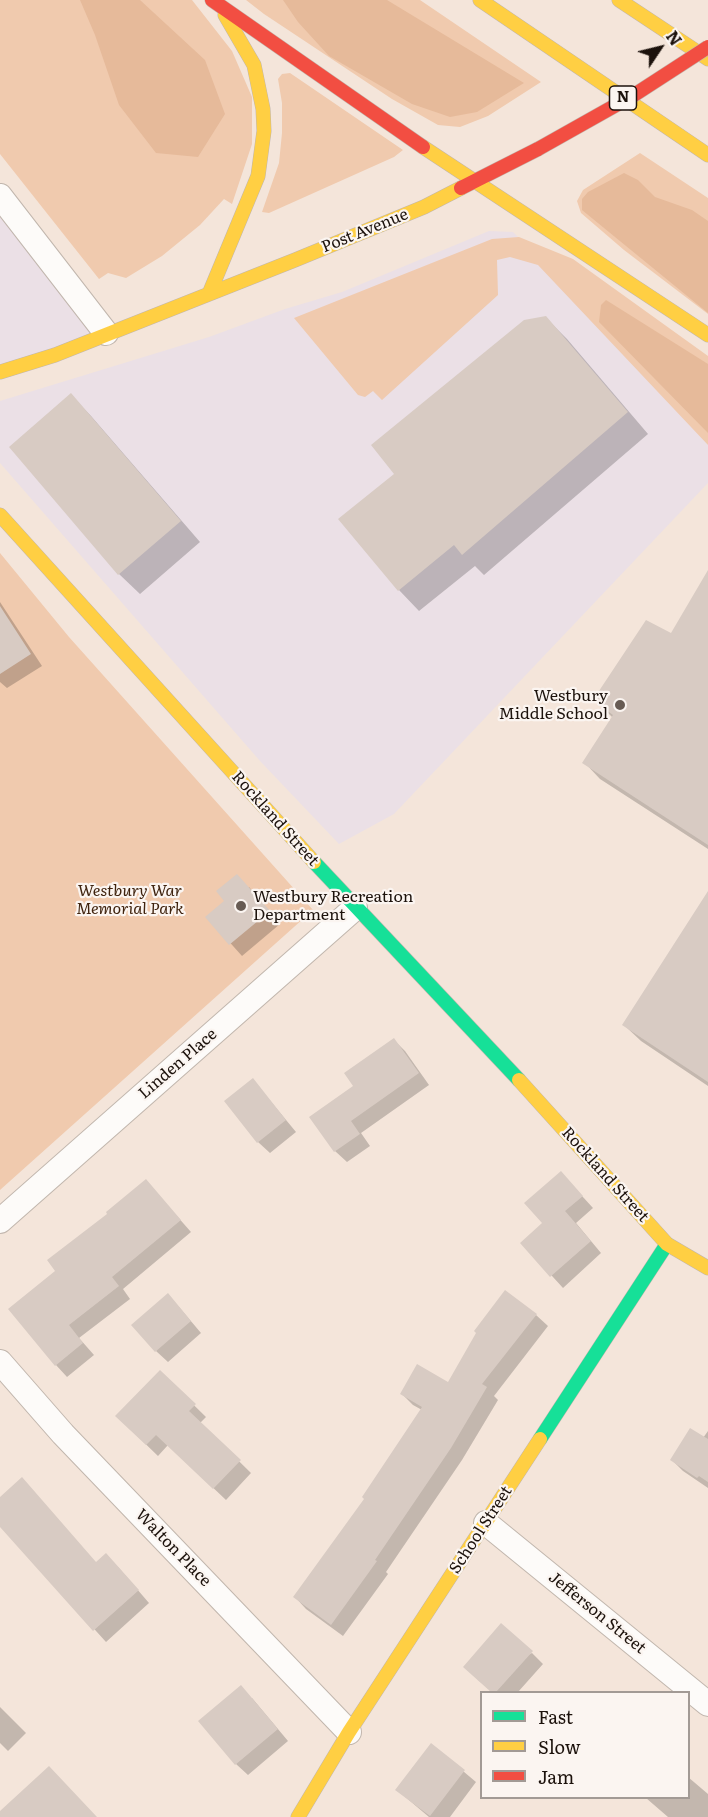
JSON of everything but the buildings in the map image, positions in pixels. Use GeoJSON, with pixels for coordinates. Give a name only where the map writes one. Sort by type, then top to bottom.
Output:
{"type":"FeatureCollection","features":[{"type":"Feature","properties":{"kind":"main road","name":"N"},"geometry":{"type":"LineString","coordinates":[[480,0],[708,155]]}},
{"type":"Feature","properties":{"kind":"main road"},"geometry":{"type":"LineString","coordinates":[[619,0],[708,59]]}},
{"type":"Feature","properties":{"kind":"main road"},"geometry":{"type":"LineString","coordinates":[[214,2],[476,182],[708,335]]}},
{"type":"Feature","properties":{"kind":"main road"},"geometry":{"type":"LineString","coordinates":[[209,294],[258,176],[264,131],[263,109],[254,65],[231,23],[214,2]]}},
{"type":"Feature","properties":{"kind":"main road","name":"Post Avenue"},"geometry":{"type":"LineString","coordinates":[[0,372],[55,355],[424,207],[538,149],[634,95],[708,46]]}},
{"type":"Feature","properties":{"kind":"main road","name":"Rockland Street"},"geometry":{"type":"LineString","coordinates":[[0,515],[355,908],[483,1041],[667,1244],[708,1268]]}},
{"type":"Feature","properties":{"kind":"main road","name":"School Street"},"geometry":{"type":"LineString","coordinates":[[298,1817],[349,1732],[667,1244]]}},
{"type":"Feature","properties":{"kind":"street"},"geometry":{"type":"LineString","coordinates":[[0,196],[106,333]]}},
{"type":"Feature","properties":{"kind":"street","name":"Linden Place"},"geometry":{"type":"LineString","coordinates":[[0,1221],[355,908]]}},
{"type":"Feature","properties":{"kind":"street","name":"Walton Place"},"geometry":{"type":"LineString","coordinates":[[0,1362],[63,1434],[349,1732]]}},
{"type":"Feature","properties":{"kind":"street","name":"Jefferson Street"},"geometry":{"type":"LineString","coordinates":[[486,1523],[708,1704]]}},
{"type":"Feature","properties":{"kind":"shaded area"},"geometry":{"type":"Polygon","coordinates":[[[80,0],[140,0],[205,60],[225,114],[198,157],[156,153],[119,105],[95,35],[80,0]]]}},
{"type":"Feature","properties":{"kind":"shaded area"},"geometry":{"type":"Polygon","coordinates":[[[283,0],[387,0],[524,83],[477,112],[450,117],[412,104],[329,56],[298,22],[283,0]]]}},
{"type":"Feature","properties":{"kind":"shaded area"},"geometry":{"type":"Polygon","coordinates":[[[624,173],[638,180],[655,197],[692,210],[708,221],[708,313],[582,210],[582,199],[588,192],[624,173]]]}},
{"type":"Feature","properties":{"kind":"shaded area"},"geometry":{"type":"Polygon","coordinates":[[[0,196],[106,333],[0,372],[0,196]]]}},
{"type":"Feature","properties":{"kind":"shaded area"},"geometry":{"type":"Polygon","coordinates":[[[489,231],[513,232],[708,426],[708,483],[394,814],[339,844],[260,761],[0,463],[0,401],[209,337],[285,309],[342,292],[489,231]]]}},
{"type":"Feature","properties":{"kind":"shaded area"},"geometry":{"type":"Polygon","coordinates":[[[606,300],[708,364],[708,433],[599,322],[601,305],[606,300]]]}},
{"type":"Feature","properties":{"kind":"green space"},"geometry":{"type":"Polygon","coordinates":[[[0,0],[192,0],[232,51],[252,97],[252,144],[232,204],[224,199],[200,225],[162,256],[126,278],[108,273],[99,279],[0,154],[0,0]]]}},
{"type":"Feature","properties":{"kind":"green space"},"geometry":{"type":"Polygon","coordinates":[[[246,0],[420,0],[541,82],[488,116],[460,127],[438,125],[392,99],[246,0]]]}},
{"type":"Feature","properties":{"kind":"green space"},"geometry":{"type":"Polygon","coordinates":[[[290,73],[403,150],[394,157],[269,213],[262,212],[279,163],[282,103],[278,79],[282,74],[290,73]]]}},
{"type":"Feature","properties":{"kind":"green space"},"geometry":{"type":"Polygon","coordinates":[[[640,153],[708,198],[708,314],[624,250],[581,213],[577,201],[583,190],[640,153]]]}},
{"type":"Feature","properties":{"kind":"green space"},"geometry":{"type":"Polygon","coordinates":[[[519,237],[573,259],[708,356],[708,445],[538,265],[510,257],[497,260],[498,295],[382,400],[373,391],[365,397],[358,395],[294,318],[492,239],[519,237]]]}},
{"type":"Feature","properties":{"kind":"green space","name":"Westbury War Memorial Park"},"geometry":{"type":"Polygon","coordinates":[[[0,553],[69,637],[313,910],[0,1190],[0,553]]]}},
{"type":"Feature","properties":{"kind":"traffic: fast"},"geometry":{"type":"LineString","coordinates":[[314,862],[519,1080]]}},
{"type":"Feature","properties":{"kind":"traffic: fast"},"geometry":{"type":"LineString","coordinates":[[540,1439],[667,1244]]}},
{"type":"Feature","properties":{"kind":"traffic: slow"},"geometry":{"type":"LineString","coordinates":[[480,0],[708,155]]}},
{"type":"Feature","properties":{"kind":"traffic: slow"},"geometry":{"type":"LineString","coordinates":[[619,0],[708,59]]}},
{"type":"Feature","properties":{"kind":"traffic: slow"},"geometry":{"type":"LineString","coordinates":[[209,294],[258,176],[264,131],[263,109],[254,65],[225,15]]}},
{"type":"Feature","properties":{"kind":"traffic: slow"},"geometry":{"type":"LineString","coordinates":[[423,147],[708,335]]}},
{"type":"Feature","properties":{"kind":"traffic: slow"},"geometry":{"type":"LineString","coordinates":[[0,372],[55,355],[295,260],[424,207],[461,188]]}},
{"type":"Feature","properties":{"kind":"traffic: slow"},"geometry":{"type":"LineString","coordinates":[[0,515],[314,862]]}},
{"type":"Feature","properties":{"kind":"traffic: slow"},"geometry":{"type":"LineString","coordinates":[[519,1080],[667,1244],[708,1268]]}},
{"type":"Feature","properties":{"kind":"traffic: slow"},"geometry":{"type":"LineString","coordinates":[[298,1817],[349,1732],[540,1439]]}},
{"type":"Feature","properties":{"kind":"traffic: jam"},"geometry":{"type":"LineString","coordinates":[[212,0],[423,147]]}},
{"type":"Feature","properties":{"kind":"traffic: jam"},"geometry":{"type":"LineString","coordinates":[[538,149],[634,95],[708,47]]}},
{"type":"Feature","properties":{"kind":"traffic: jam"},"geometry":{"type":"LineString","coordinates":[[461,188],[538,149]]}},
{"type":"Feature","properties":{"kind":"place","name":"Westbury Middle School"},"geometry":{"type":"Point","coordinates":[620,705]}},
{"type":"Feature","properties":{"kind":"place","name":"Westbury Recreation Department"},"geometry":{"type":"Point","coordinates":[241,906]}}]}
